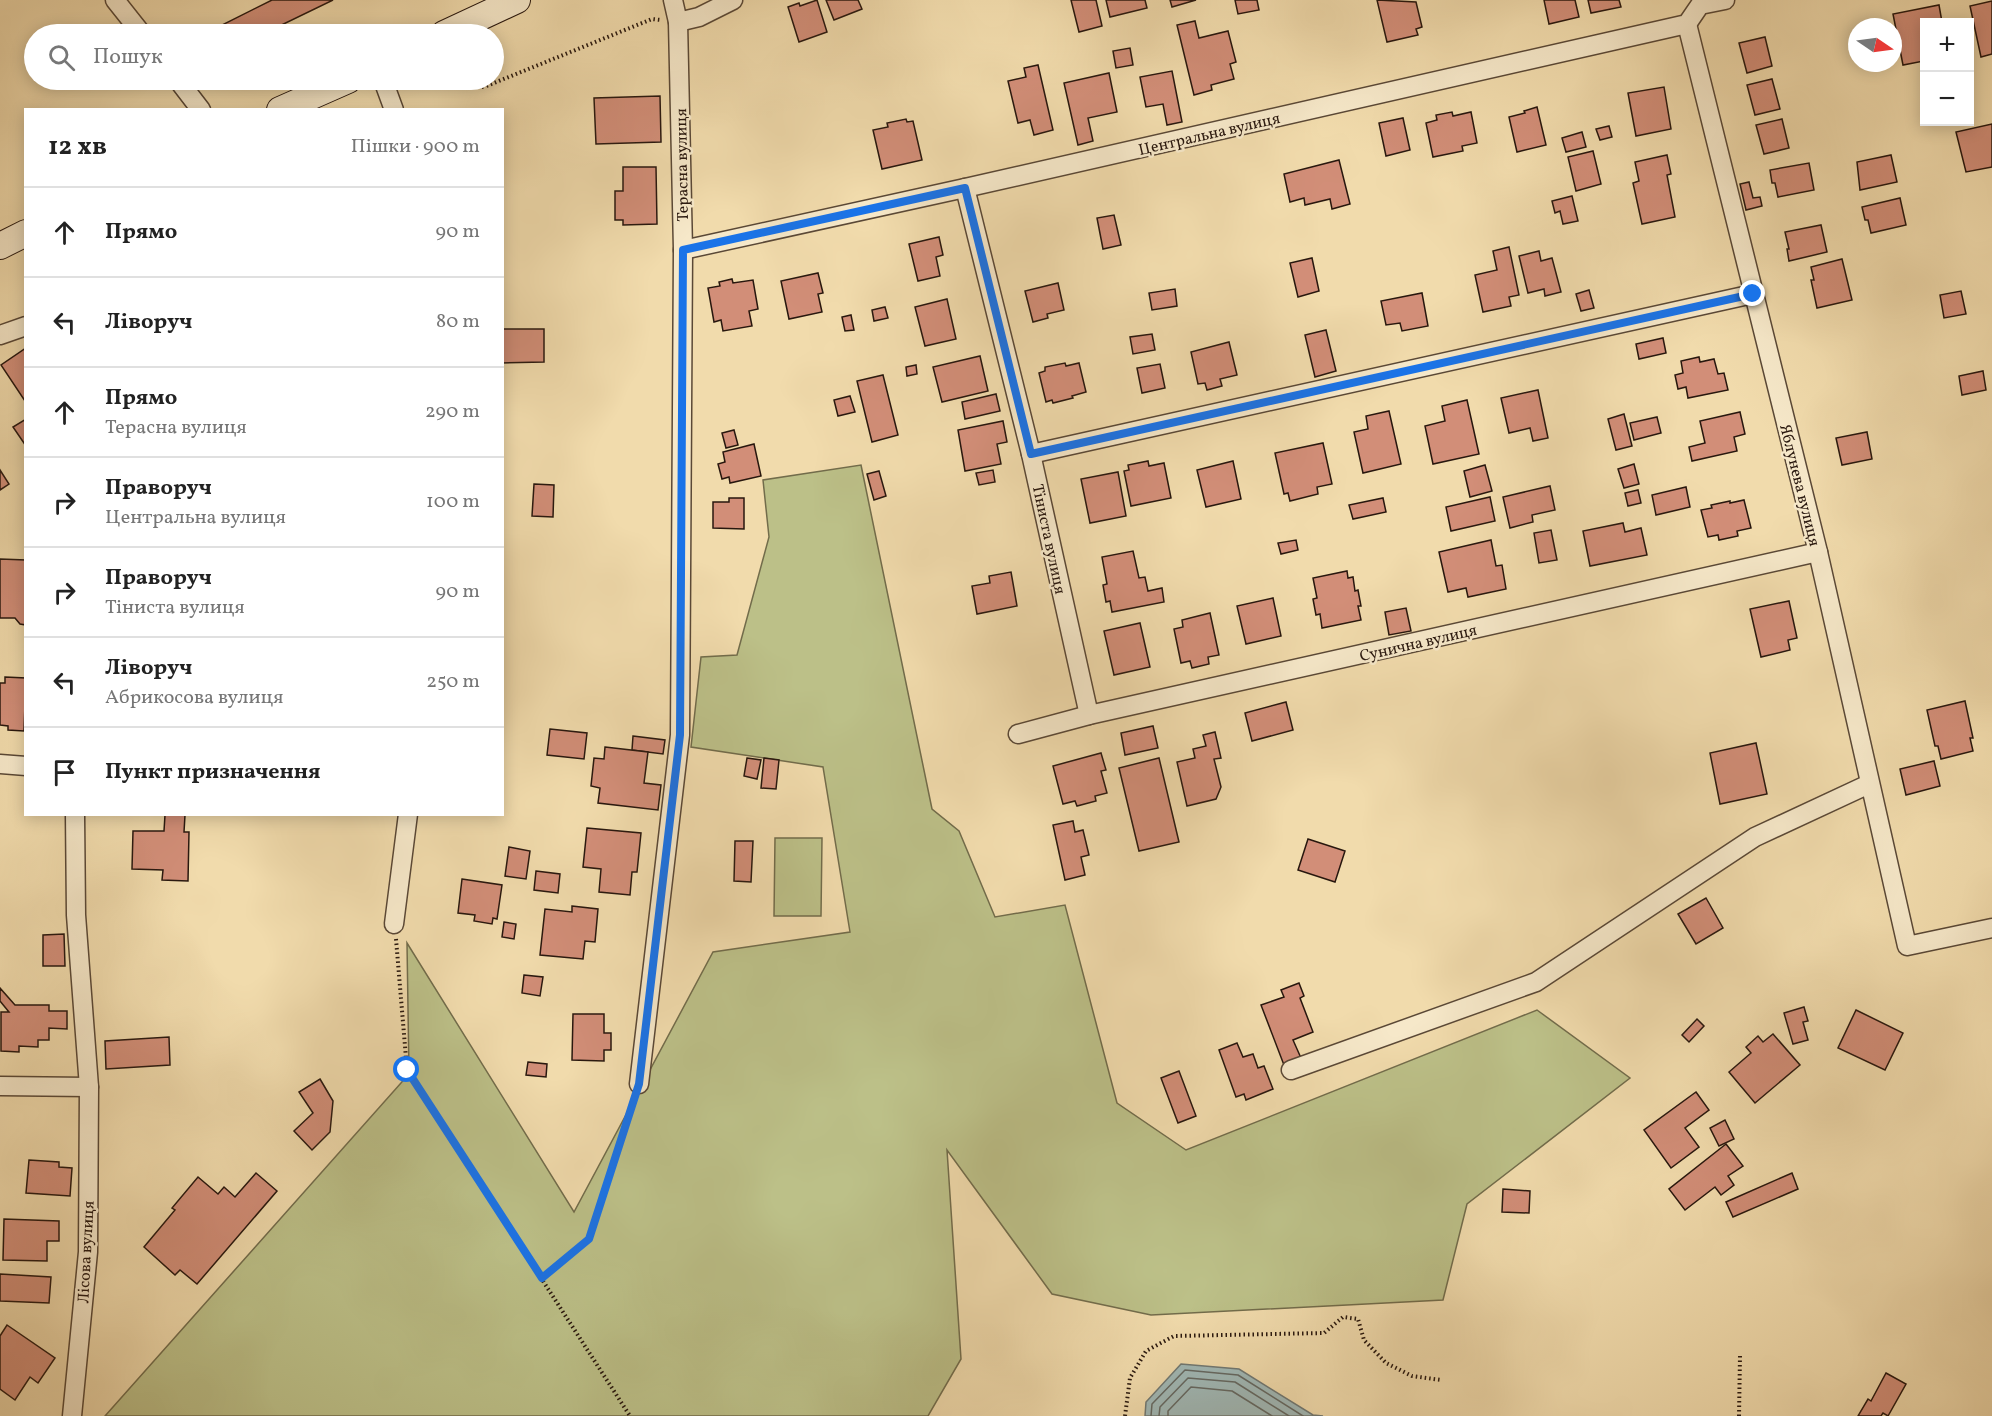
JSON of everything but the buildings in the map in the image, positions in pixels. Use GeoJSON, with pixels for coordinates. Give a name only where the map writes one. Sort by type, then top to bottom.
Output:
{"type":"FeatureCollection","features":[{"type":"Feature","properties":{"kind":"street"},"geometry":{"type":"LineString","coordinates":[[115,0],[134,24]]}},
{"type":"Feature","properties":{"kind":"street"},"geometry":{"type":"LineString","coordinates":[[465,24],[517,0]]}},
{"type":"Feature","properties":{"kind":"street","name":"Терасна вулиця"},"geometry":{"type":"LineString","coordinates":[[639,1084],[680,735],[683,250],[678,22],[673,0]]}},
{"type":"Feature","properties":{"kind":"street"},"geometry":{"type":"LineString","coordinates":[[678,22],[699,17],[733,0]]}},
{"type":"Feature","properties":{"kind":"street"},"geometry":{"type":"LineString","coordinates":[[1687,24],[1700,3],[1725,0]]}},
{"type":"Feature","properties":{"kind":"street","name":"Центральна вулиця"},"geometry":{"type":"LineString","coordinates":[[683,250],[1687,24]]}},
{"type":"Feature","properties":{"kind":"street","name":"Яблунева вулиця"},"geometry":{"type":"LineString","coordinates":[[1687,24],[1818,552],[1907,946],[1992,928]]}},
{"type":"Feature","properties":{"kind":"street"},"geometry":{"type":"LineString","coordinates":[[185,90],[199,108]]}},
{"type":"Feature","properties":{"kind":"street"},"geometry":{"type":"LineString","coordinates":[[285,108],[325,90]]}},
{"type":"Feature","properties":{"kind":"street"},"geometry":{"type":"LineString","coordinates":[[387,90],[393,108]]}},
{"type":"Feature","properties":{"kind":"street","name":"Тіниста вулиця"},"geometry":{"type":"LineString","coordinates":[[965,188],[1031,454],[1089,715]]}},
{"type":"Feature","properties":{"kind":"street"},"geometry":{"type":"LineString","coordinates":[[0,246],[24,234]]}},
{"type":"Feature","properties":{"kind":"street"},"geometry":{"type":"LineString","coordinates":[[1031,454],[1753,294]]}},
{"type":"Feature","properties":{"kind":"street"},"geometry":{"type":"LineString","coordinates":[[0,335],[24,327]]}},
{"type":"Feature","properties":{"kind":"street","name":"Сунична вулиця"},"geometry":{"type":"LineString","coordinates":[[1018,734],[1089,715],[1818,552]]}},
{"type":"Feature","properties":{"kind":"street"},"geometry":{"type":"LineString","coordinates":[[0,764],[24,766]]}},
{"type":"Feature","properties":{"kind":"street"},"geometry":{"type":"LineString","coordinates":[[1291,1070],[1536,982],[1755,837],[1869,784]]}},
{"type":"Feature","properties":{"kind":"street","name":"Лісова вулиця"},"geometry":{"type":"LineString","coordinates":[[72,1416],[88,1252],[89,1087],[76,915],[75,816]]}},
{"type":"Feature","properties":{"kind":"street"},"geometry":{"type":"LineString","coordinates":[[394,924],[408,816]]}},
{"type":"Feature","properties":{"kind":"street"},"geometry":{"type":"LineString","coordinates":[[0,1086],[89,1087]]}},
{"type":"Feature","properties":{"kind":"path"},"geometry":{"type":"LineString","coordinates":[[504,79],[652,19],[678,22]]}},
{"type":"Feature","properties":{"kind":"path"},"geometry":{"type":"LineString","coordinates":[[394,924],[407,1070],[630,1416]]}},
{"type":"Feature","properties":{"kind":"path"},"geometry":{"type":"LineString","coordinates":[[542,1278],[589,1239],[639,1084]]}},
{"type":"Feature","properties":{"kind":"path"},"geometry":{"type":"LineString","coordinates":[[1125,1416],[1130,1378],[1146,1351],[1174,1336],[1324,1333],[1343,1317],[1358,1319],[1364,1340],[1386,1363],[1412,1376],[1441,1380]]}},
{"type":"Feature","properties":{"kind":"path"},"geometry":{"type":"LineString","coordinates":[[1739,1416],[1740,1356]]}},
{"type":"Feature","properties":{"kind":"green space"},"geometry":{"type":"Polygon","coordinates":[[[861,465],[932,809],[959,831],[995,917],[1065,905],[1117,1103],[1186,1150],[1537,1010],[1630,1078],[1467,1204],[1443,1300],[1151,1315],[1052,1294],[947,1150],[961,1359],[928,1416],[105,1416],[409,1074],[407,943],[574,1212],[713,952],[850,932],[823,767],[691,747],[701,657],[737,655],[769,537],[763,480],[861,465]]]}},
{"type":"Feature","properties":{"kind":"green space"},"geometry":{"type":"Polygon","coordinates":[[[775,838],[822,838],[821,916],[774,916],[775,838]]]}},
{"type":"Feature","properties":{"kind":"water"},"geometry":{"type":"Polygon","coordinates":[[[1181,1364],[1239,1369],[1313,1415],[1323,1416],[1145,1416],[1146,1402],[1181,1364]]]}},
{"type":"Feature","properties":{"kind":"route"},"geometry":{"type":"LineString","coordinates":[[407,1070],[542,1278],[589,1239],[639,1084],[680,735],[683,250],[965,188],[1031,454],[1753,294]]}}]}
